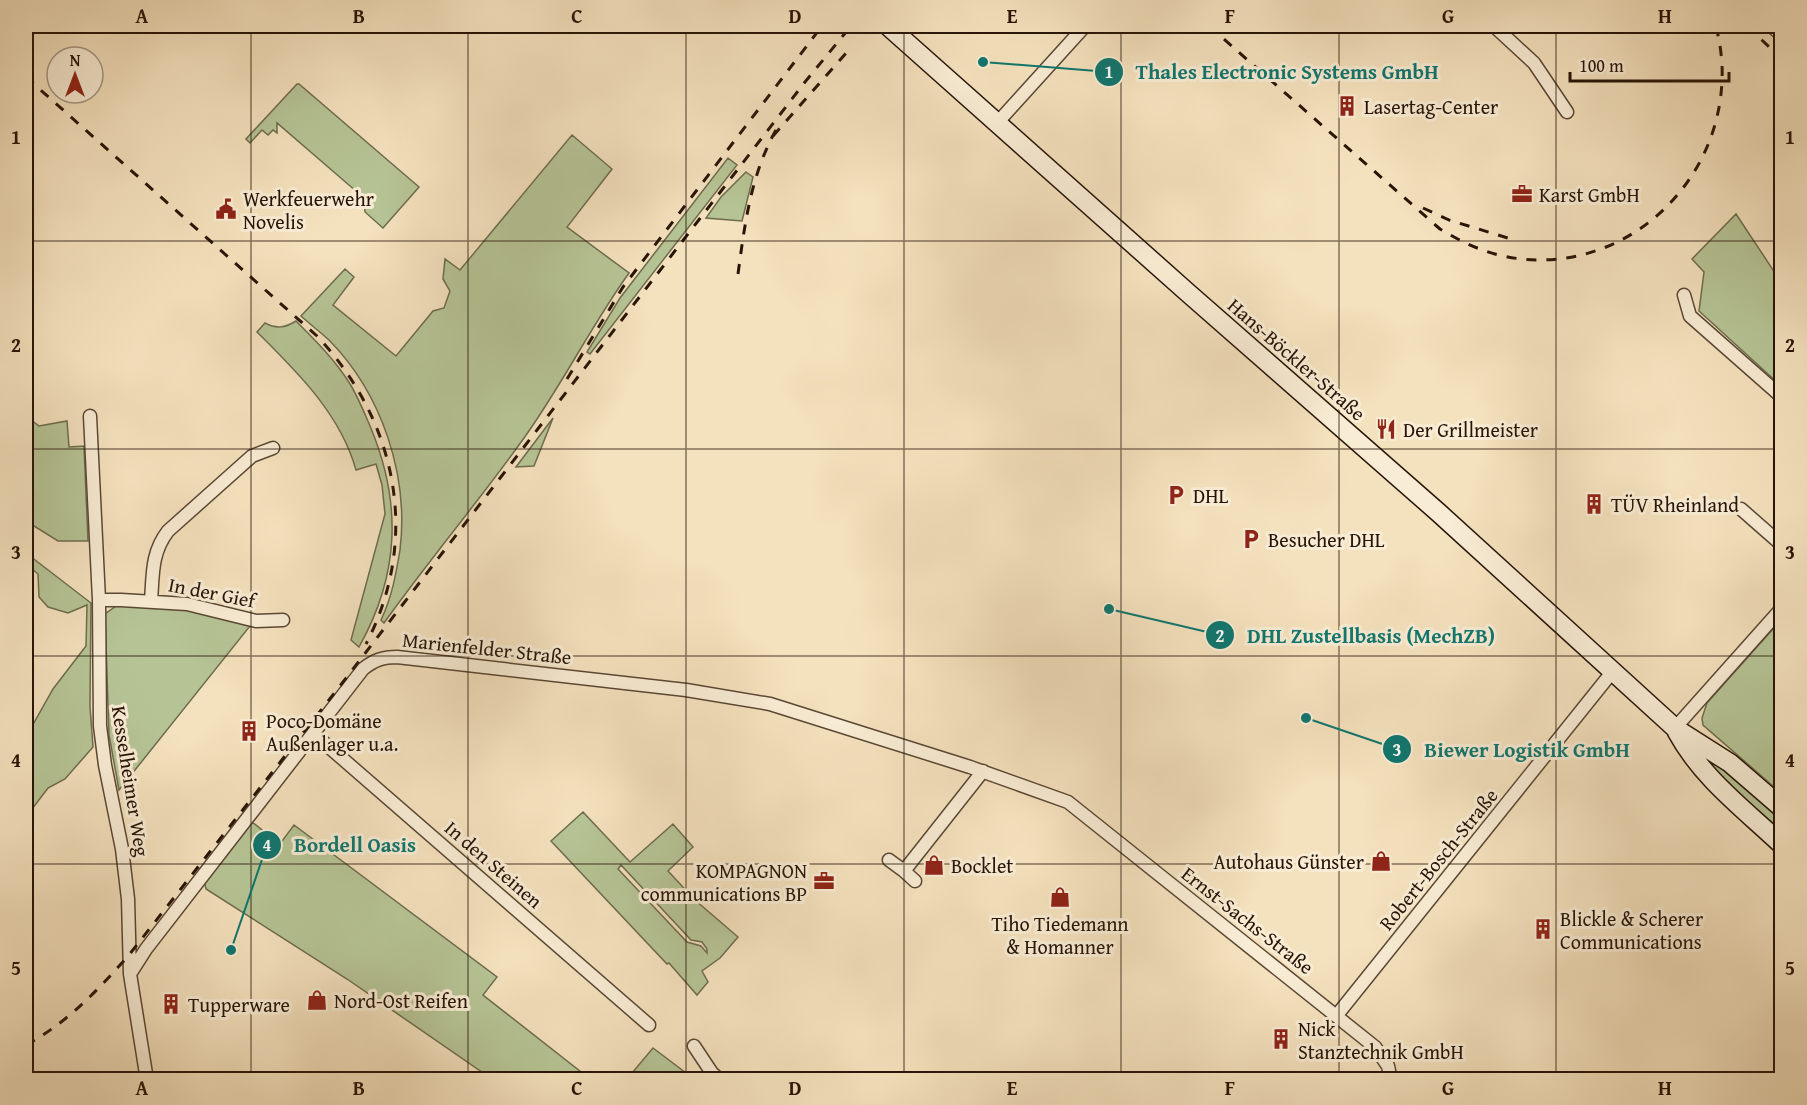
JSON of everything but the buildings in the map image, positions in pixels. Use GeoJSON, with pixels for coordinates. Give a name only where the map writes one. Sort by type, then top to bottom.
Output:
{"type":"FeatureCollection","features":[{"type":"Feature","properties":{"kind":"main road","name":"Hans-Böckler-Straße"},"geometry":{"type":"LineString","coordinates":[[888,26],[1178,285],[1439,513],[1675,728],[1730,763],[1782,808]]}},
{"type":"Feature","properties":{"kind":"main road","name":"Hans-Böckler-Straße"},"geometry":{"type":"LineString","coordinates":[[1675,728],[1700,768],[1782,845]]}},
{"type":"Feature","properties":{"kind":"street"},"geometry":{"type":"LineString","coordinates":[[998,123],[1084,26]]}},
{"type":"Feature","properties":{"kind":"street"},"geometry":{"type":"LineString","coordinates":[[1494,26],[1533,63],[1567,112]]}},
{"type":"Feature","properties":{"kind":"street"},"geometry":{"type":"LineString","coordinates":[[1771,26],[1782,35]]}},
{"type":"Feature","properties":{"kind":"street"},"geometry":{"type":"LineString","coordinates":[[1684,295],[1690,316],[1782,397]]}},
{"type":"Feature","properties":{"kind":"street","name":"Kesselheimer Weg"},"geometry":{"type":"LineString","coordinates":[[90,416],[99,600],[100,726],[126,876],[130,974],[147,1080]]}},
{"type":"Feature","properties":{"kind":"street"},"geometry":{"type":"LineString","coordinates":[[151,601],[158,544],[168,531],[252,456],[273,448]]}},
{"type":"Feature","properties":{"kind":"street"},"geometry":{"type":"LineString","coordinates":[[1741,509],[1782,545]]}},
{"type":"Feature","properties":{"kind":"street","name":"In der Gief"},"geometry":{"type":"LineString","coordinates":[[99,600],[187,604],[256,621],[282,620]]}},
{"type":"Feature","properties":{"kind":"street"},"geometry":{"type":"LineString","coordinates":[[1675,728],[1782,608]]}},
{"type":"Feature","properties":{"kind":"street","name":"Marienfelder Straße"},"geometry":{"type":"LineString","coordinates":[[130,974],[146,949],[363,669],[372,661],[384,657],[686,690],[750,700],[805,714],[983,771],[1068,802]]}},
{"type":"Feature","properties":{"kind":"street","name":"Robert-Bosch-Straße"},"geometry":{"type":"LineString","coordinates":[[1337,1016],[1613,671]]}},
{"type":"Feature","properties":{"kind":"street","name":"In den Steinen"},"geometry":{"type":"LineString","coordinates":[[314,734],[649,1024]]}},
{"type":"Feature","properties":{"kind":"street"},"geometry":{"type":"LineString","coordinates":[[904,871],[983,771]]}},
{"type":"Feature","properties":{"kind":"street","name":"Ernst-Sachs-Straße"},"geometry":{"type":"LineString","coordinates":[[1068,802],[1337,1016],[1382,1055],[1388,1066],[1391,1080]]}},
{"type":"Feature","properties":{"kind":"street"},"geometry":{"type":"LineString","coordinates":[[889,860],[915,881]]}},
{"type":"Feature","properties":{"kind":"street"},"geometry":{"type":"LineString","coordinates":[[694,1046],[712,1073],[720,1080]]}},
{"type":"Feature","properties":{"kind":"green space"},"geometry":{"type":"Polygon","coordinates":[[[297,84],[419,187],[383,228],[365,212],[364,198],[277,123],[277,133],[273,130],[268,135],[262,130],[250,143],[246,139],[297,84]]]}},
{"type":"Feature","properties":{"kind":"green space"},"geometry":{"type":"Polygon","coordinates":[[[572,135],[612,169],[567,227],[629,273],[524,438],[384,623],[381,620],[395,577],[402,522],[400,493],[388,437],[364,385],[348,361],[329,340],[301,316],[345,269],[354,277],[333,305],[396,356],[433,311],[444,308],[450,291],[443,279],[445,259],[460,270],[572,135]]]}},
{"type":"Feature","properties":{"kind":"green space"},"geometry":{"type":"Polygon","coordinates":[[[728,158],[737,165],[590,354],[587,352],[620,298],[728,158]]]}},
{"type":"Feature","properties":{"kind":"green space"},"geometry":{"type":"Polygon","coordinates":[[[746,172],[753,177],[742,221],[706,218],[721,197],[746,172]]]}},
{"type":"Feature","properties":{"kind":"green space"},"geometry":{"type":"Polygon","coordinates":[[[1736,214],[1781,282],[1781,386],[1699,311],[1704,272],[1692,259],[1736,214]]]}},
{"type":"Feature","properties":{"kind":"green space"},"geometry":{"type":"Polygon","coordinates":[[[296,321],[332,359],[353,389],[370,426],[388,482],[392,538],[389,565],[373,620],[359,647],[351,640],[385,514],[382,485],[376,464],[356,470],[339,430],[316,395],[257,332],[265,323],[280,327],[296,321]]]}},
{"type":"Feature","properties":{"kind":"green space"},"geometry":{"type":"Polygon","coordinates":[[[26,416],[39,426],[67,421],[69,447],[84,446],[88,541],[58,541],[26,521],[26,416]]]}},
{"type":"Feature","properties":{"kind":"green space"},"geometry":{"type":"Polygon","coordinates":[[[553,418],[534,466],[516,467],[553,418]]]}},
{"type":"Feature","properties":{"kind":"green space"},"geometry":{"type":"Polygon","coordinates":[[[26,553],[91,603],[90,706],[93,747],[65,779],[48,788],[26,817],[26,737],[53,689],[86,646],[87,605],[68,613],[48,607],[39,597],[38,574],[26,564],[26,553]]]}},
{"type":"Feature","properties":{"kind":"green space"},"geometry":{"type":"Polygon","coordinates":[[[119,604],[186,608],[250,626],[119,790],[109,735],[105,614],[119,604]]]}},
{"type":"Feature","properties":{"kind":"green space"},"geometry":{"type":"Polygon","coordinates":[[[1781,620],[1781,793],[1703,725],[1702,718],[1707,703],[1781,620]]]}},
{"type":"Feature","properties":{"kind":"green space"},"geometry":{"type":"Polygon","coordinates":[[[1700,750],[1781,815],[1781,838],[1697,753],[1700,750]]]}},
{"type":"Feature","properties":{"kind":"green space"},"geometry":{"type":"Polygon","coordinates":[[[583,812],[630,862],[673,824],[693,847],[668,871],[695,900],[738,937],[720,958],[702,971],[708,982],[697,995],[669,963],[667,964],[551,841],[583,812]],[[621,865],[618,869],[687,942],[701,946],[707,953],[702,942],[691,940],[621,865]]]}},
{"type":"Feature","properties":{"kind":"green space"},"geometry":{"type":"Polygon","coordinates":[[[252,822],[280,844],[294,825],[497,977],[483,995],[590,1079],[492,1079],[347,979],[206,889],[204,881],[252,822]]]}},
{"type":"Feature","properties":{"kind":"green space"},"geometry":{"type":"Polygon","coordinates":[[[653,1048],[694,1079],[627,1079],[653,1048]]]}},
{"type":"Feature","properties":{"kind":"railway"},"geometry":{"type":"LineString","coordinates":[[567,379],[623,287],[822,26]]}},
{"type":"Feature","properties":{"kind":"railway"},"geometry":{"type":"LineString","coordinates":[[26,1045],[68,1016],[94,993],[129,955],[343,682],[805,82],[851,26]]}},
{"type":"Feature","properties":{"kind":"railway"},"geometry":{"type":"LineString","coordinates":[[1209,26],[1440,229],[1470,245],[1495,254],[1544,260],[1584,254],[1620,240],[1653,219],[1680,191],[1702,158],[1716,121],[1722,80],[1721,52],[1716,26]]}},
{"type":"Feature","properties":{"kind":"railway"},"geometry":{"type":"LineString","coordinates":[[1747,26],[1782,59]]}},
{"type":"Feature","properties":{"kind":"railway"},"geometry":{"type":"LineString","coordinates":[[773,136],[847,52]]}},
{"type":"Feature","properties":{"kind":"railway"},"geometry":{"type":"LineString","coordinates":[[26,77],[317,336],[344,369],[366,405],[382,443],[392,482],[396,522],[393,563],[383,604],[366,644]]}},
{"type":"Feature","properties":{"kind":"railway"},"geometry":{"type":"LineString","coordinates":[[738,274],[750,199],[761,163],[777,128]]}},
{"type":"Feature","properties":{"kind":"railway"},"geometry":{"type":"LineString","coordinates":[[1423,208],[1449,220],[1511,239]]}},
{"type":"Feature","properties":{"kind":"place","name":"Thales Electronic Systems GmbH"},"geometry":{"type":"Point","coordinates":[983,62]}},
{"type":"Feature","properties":{"kind":"place","name":"Lasertag-Center"},"geometry":{"type":"Point","coordinates":[1347,106]}},
{"type":"Feature","properties":{"kind":"place","name":"Karst GmbH"},"geometry":{"type":"Point","coordinates":[1522,194]}},
{"type":"Feature","properties":{"kind":"place","name":"Werkfeuerwehr Novelis"},"geometry":{"type":"Point","coordinates":[226,209]}},
{"type":"Feature","properties":{"kind":"place","name":"Der Grillmeister"},"geometry":{"type":"Point","coordinates":[1386,429]}},
{"type":"Feature","properties":{"kind":"place","name":"DHL"},"geometry":{"type":"Point","coordinates":[1176,495]}},
{"type":"Feature","properties":{"kind":"place","name":"TÜV Rheinland"},"geometry":{"type":"Point","coordinates":[1594,504]}},
{"type":"Feature","properties":{"kind":"place","name":"Besucher DHL"},"geometry":{"type":"Point","coordinates":[1251,539]}},
{"type":"Feature","properties":{"kind":"place","name":"DHL Zustellbasis (MechZB)"},"geometry":{"type":"Point","coordinates":[1109,609]}},
{"type":"Feature","properties":{"kind":"place","name":"Biewer Logistik GmbH"},"geometry":{"type":"Point","coordinates":[1306,718]}},
{"type":"Feature","properties":{"kind":"place","name":"Poco-Domäne Außenlager u.a."},"geometry":{"type":"Point","coordinates":[249,731]}},
{"type":"Feature","properties":{"kind":"place","name":"Autohaus Günster"},"geometry":{"type":"Point","coordinates":[1381,861]}},
{"type":"Feature","properties":{"kind":"place","name":"Bocklet"},"geometry":{"type":"Point","coordinates":[934,865]}},
{"type":"Feature","properties":{"kind":"place","name":"KOMPAGNON communications BP"},"geometry":{"type":"Point","coordinates":[824,881]}},
{"type":"Feature","properties":{"kind":"place","name":"Tiho Tiedemann & Homanner"},"geometry":{"type":"Point","coordinates":[1060,897]}},
{"type":"Feature","properties":{"kind":"place","name":"Blickle & Scherer Communications"},"geometry":{"type":"Point","coordinates":[1543,929]}},
{"type":"Feature","properties":{"kind":"place","name":"Bordell Oasis"},"geometry":{"type":"Point","coordinates":[231,950]}},
{"type":"Feature","properties":{"kind":"place","name":"Nord-Ost Reifen"},"geometry":{"type":"Point","coordinates":[317,1000]}},
{"type":"Feature","properties":{"kind":"place","name":"Tupperware"},"geometry":{"type":"Point","coordinates":[171,1004]}},
{"type":"Feature","properties":{"kind":"place","name":"Nick Stanztechnik GmbH"},"geometry":{"type":"Point","coordinates":[1281,1039]}}]}
